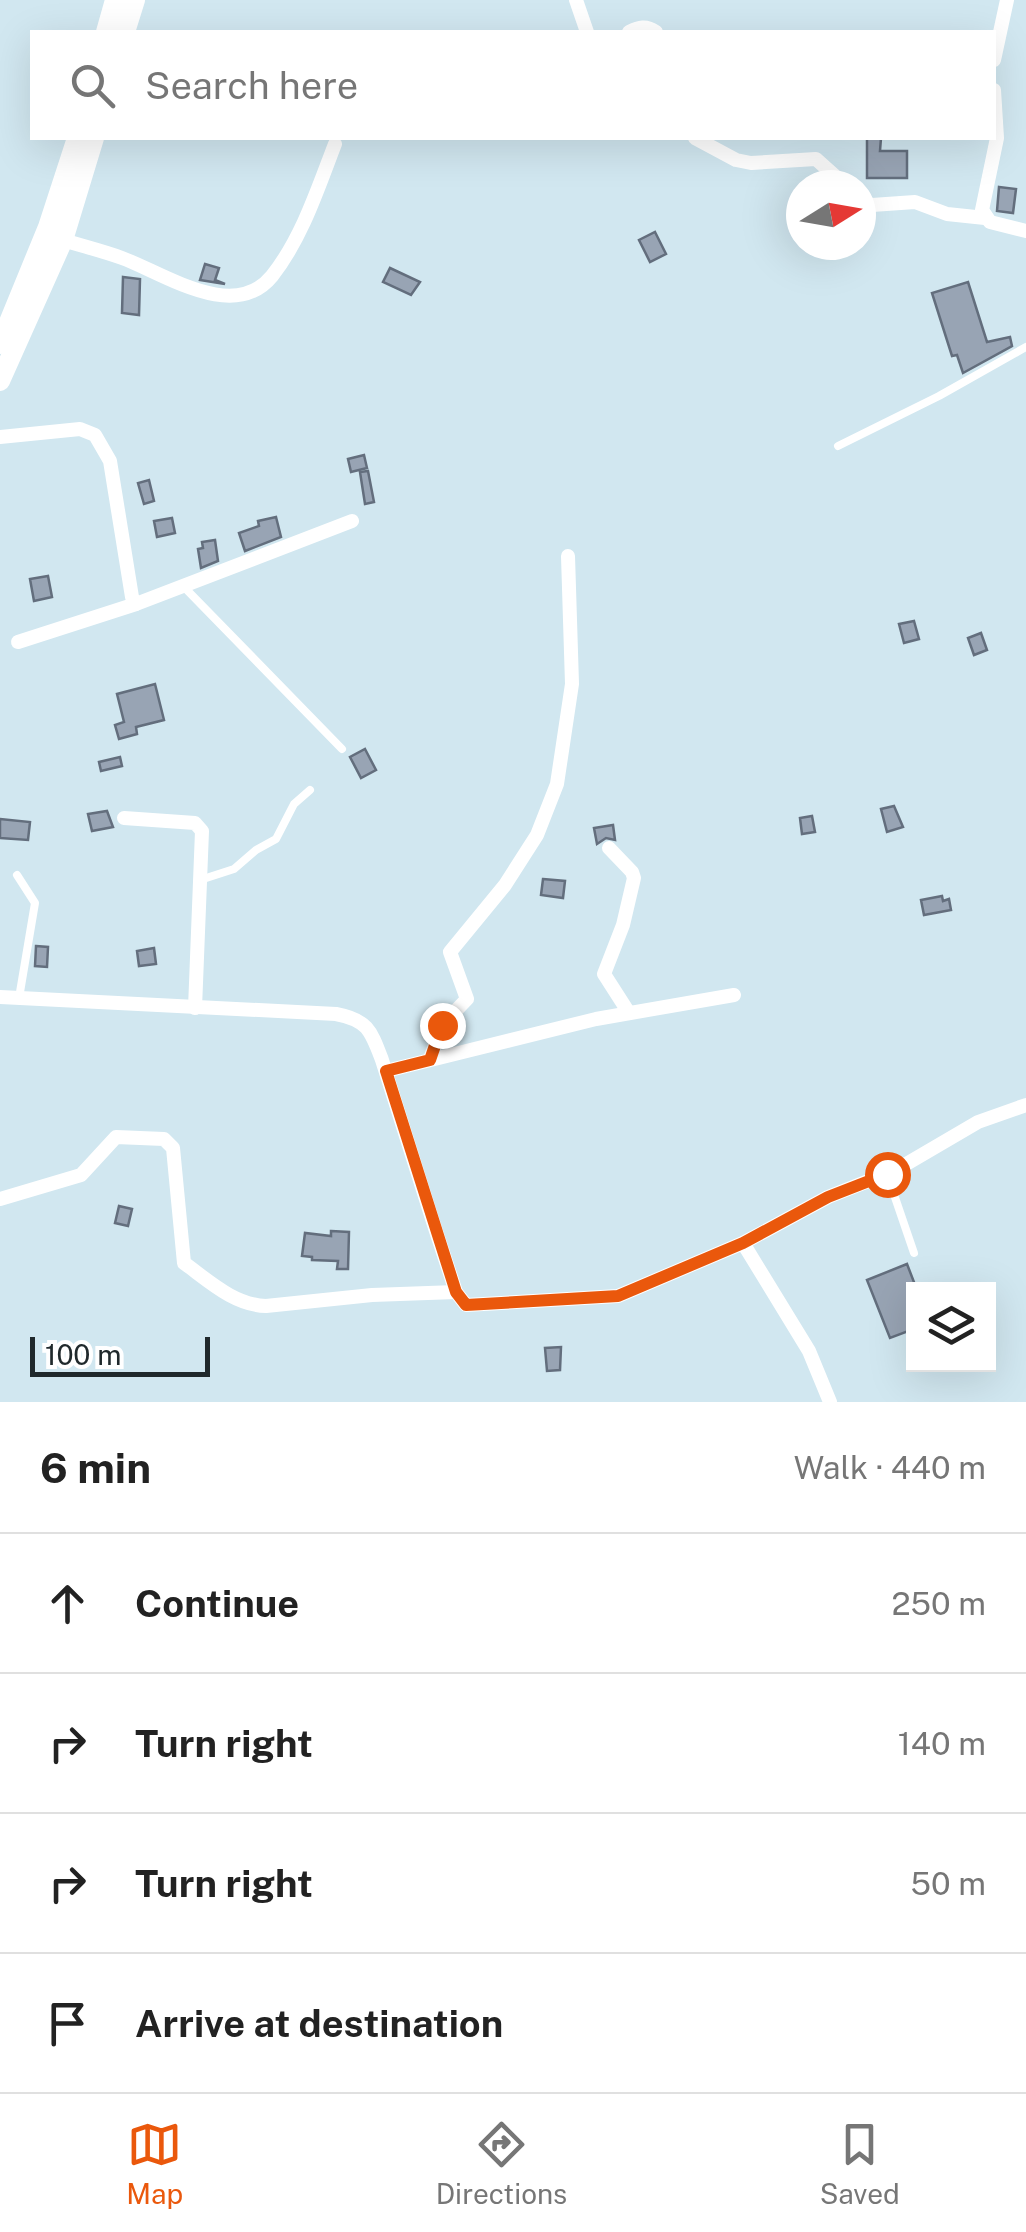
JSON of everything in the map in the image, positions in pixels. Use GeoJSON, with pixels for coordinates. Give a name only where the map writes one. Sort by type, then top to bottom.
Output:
{"type":"FeatureCollection","features":[{"type":"Feature","properties":{"kind":"main road"},"geometry":{"type":"LineString","coordinates":[[107,30],[116,0]]}},
{"type":"Feature","properties":{"kind":"main road"},"geometry":{"type":"LineString","coordinates":[[126,30],[135,0]]}},
{"type":"Feature","properties":{"kind":"main road"},"geometry":{"type":"LineString","coordinates":[[0,344],[10,295],[48,227],[77,140]]}},
{"type":"Feature","properties":{"kind":"main road"},"geometry":{"type":"LineString","coordinates":[[0,381],[63,240],[93,140]]}},
{"type":"Feature","properties":{"kind":"street"},"geometry":{"type":"LineString","coordinates":[[576,0],[587,30]]}},
{"type":"Feature","properties":{"kind":"street"},"geometry":{"type":"LineString","coordinates":[[996,51],[1007,0]]}},
{"type":"Feature","properties":{"kind":"street"},"geometry":{"type":"LineString","coordinates":[[699,140],[736,160],[816,160],[828,170]]}},
{"type":"Feature","properties":{"kind":"street"},"geometry":{"type":"LineString","coordinates":[[985,218],[982,210],[996,140]]}},
{"type":"Feature","properties":{"kind":"street"},"geometry":{"type":"LineString","coordinates":[[63,240],[121,257],[194,289],[220,296],[241,294],[270,278],[303,224],[335,144]]}},
{"type":"Feature","properties":{"kind":"street"},"geometry":{"type":"LineString","coordinates":[[876,205],[915,202],[947,214],[985,218],[1026,231]]}},
{"type":"Feature","properties":{"kind":"street"},"geometry":{"type":"LineString","coordinates":[[0,437],[80,429],[96,436],[110,461],[128,578],[136,604]]}},
{"type":"Feature","properties":{"kind":"street"},"geometry":{"type":"LineString","coordinates":[[18,642],[136,604],[352,521]]}},
{"type":"Feature","properties":{"kind":"street"},"geometry":{"type":"LineString","coordinates":[[430,1060],[442,1025],[467,999],[450,952],[498,896],[516,868],[549,811],[558,784],[572,703],[568,556]]}},
{"type":"Feature","properties":{"kind":"street"},"geometry":{"type":"LineString","coordinates":[[124,818],[200,826],[195,1008]]}},
{"type":"Feature","properties":{"kind":"street"},"geometry":{"type":"LineString","coordinates":[[610,848],[634,878],[623,925],[604,974],[629,1013]]}},
{"type":"Feature","properties":{"kind":"street"},"geometry":{"type":"LineString","coordinates":[[386,1071],[533,1033],[734,995]]}},
{"type":"Feature","properties":{"kind":"street"},"geometry":{"type":"LineString","coordinates":[[0,997],[336,1014],[358,1019],[372,1035],[386,1071],[456,1292],[466,1305],[618,1296],[743,1243],[828,1197],[887,1174],[978,1122],[1026,1104]]}},
{"type":"Feature","properties":{"kind":"street"},"geometry":{"type":"LineString","coordinates":[[0,1199],[80,1174],[116,1137],[164,1139],[173,1148],[184,1263],[249,1306],[456,1292]]}},
{"type":"Feature","properties":{"kind":"street"},"geometry":{"type":"LineString","coordinates":[[743,1243],[809,1351],[830,1402]]}},
{"type":"Feature","properties":{"kind":"lane"},"geometry":{"type":"LineString","coordinates":[[838,446],[1026,347]]}},
{"type":"Feature","properties":{"kind":"lane"},"geometry":{"type":"LineString","coordinates":[[183,586],[342,749]]}},
{"type":"Feature","properties":{"kind":"lane"},"geometry":{"type":"LineString","coordinates":[[200,880],[234,869],[276,839],[294,804],[310,790]]}},
{"type":"Feature","properties":{"kind":"lane"},"geometry":{"type":"LineString","coordinates":[[18,875],[36,904],[19,998]]}},
{"type":"Feature","properties":{"kind":"lane"},"geometry":{"type":"LineString","coordinates":[[887,1174],[914,1252]]}},
{"type":"Feature","properties":{"kind":"building"},"geometry":{"type":"Polygon","coordinates":[[[867,140],[881,140],[880,151],[907,151],[907,178],[876,178],[876,170],[867,170],[867,140]]]}},
{"type":"Feature","properties":{"kind":"building"},"geometry":{"type":"Polygon","coordinates":[[[999,187],[1016,189],[1013,213],[997,211],[999,187]]]}},
{"type":"Feature","properties":{"kind":"building"},"geometry":{"type":"Polygon","coordinates":[[[655,232],[666,254],[650,262],[639,240],[655,232]]]}},
{"type":"Feature","properties":{"kind":"building"},"geometry":{"type":"Polygon","coordinates":[[[205,264],[219,268],[215,280],[225,284],[200,280],[205,264]]]}},
{"type":"Feature","properties":{"kind":"building"},"geometry":{"type":"Polygon","coordinates":[[[390,268],[420,282],[411,295],[383,282],[390,268]]]}},
{"type":"Feature","properties":{"kind":"building"},"geometry":{"type":"Polygon","coordinates":[[[123,277],[140,279],[139,315],[122,313],[123,277]]]}},
{"type":"Feature","properties":{"kind":"building"},"geometry":{"type":"Polygon","coordinates":[[[968,282],[987,342],[1010,337],[1012,346],[963,373],[957,355],[952,356],[932,293],[968,282]]]}},
{"type":"Feature","properties":{"kind":"building"},"geometry":{"type":"Polygon","coordinates":[[[364,455],[367,468],[351,472],[348,459],[364,455]]]}},
{"type":"Feature","properties":{"kind":"building"},"geometry":{"type":"Polygon","coordinates":[[[368,471],[374,502],[365,504],[360,472],[368,471]]]}},
{"type":"Feature","properties":{"kind":"building"},"geometry":{"type":"Polygon","coordinates":[[[149,480],[154,501],[144,504],[138,483],[149,480]]]}},
{"type":"Feature","properties":{"kind":"building"},"geometry":{"type":"Polygon","coordinates":[[[276,517],[281,537],[245,551],[239,533],[259,526],[258,521],[276,517]]]}},
{"type":"Feature","properties":{"kind":"building"},"geometry":{"type":"Polygon","coordinates":[[[172,518],[175,533],[157,537],[154,521],[172,518]]]}},
{"type":"Feature","properties":{"kind":"building"},"geometry":{"type":"Polygon","coordinates":[[[215,540],[218,561],[201,568],[198,549],[203,548],[202,542],[215,540]]]}},
{"type":"Feature","properties":{"kind":"building"},"geometry":{"type":"Polygon","coordinates":[[[48,576],[52,597],[34,601],[30,579],[48,576]]]}},
{"type":"Feature","properties":{"kind":"building"},"geometry":{"type":"Polygon","coordinates":[[[914,621],[919,639],[904,643],[899,624],[914,621]]]}},
{"type":"Feature","properties":{"kind":"building"},"geometry":{"type":"Polygon","coordinates":[[[981,633],[987,650],[974,655],[968,638],[981,633]]]}},
{"type":"Feature","properties":{"kind":"building"},"geometry":{"type":"Polygon","coordinates":[[[155,684],[164,720],[136,727],[137,734],[119,739],[115,725],[124,722],[117,694],[155,684]]]}},
{"type":"Feature","properties":{"kind":"building"},"geometry":{"type":"Polygon","coordinates":[[[365,749],[376,770],[361,778],[350,757],[365,749]]]}},
{"type":"Feature","properties":{"kind":"building"},"geometry":{"type":"Polygon","coordinates":[[[120,757],[122,766],[101,771],[99,762],[120,757]]]}},
{"type":"Feature","properties":{"kind":"building"},"geometry":{"type":"Polygon","coordinates":[[[894,806],[903,827],[887,832],[881,809],[894,806]]]}},
{"type":"Feature","properties":{"kind":"building"},"geometry":{"type":"Polygon","coordinates":[[[107,811],[113,827],[92,831],[88,814],[107,811]]]}},
{"type":"Feature","properties":{"kind":"building"},"geometry":{"type":"Polygon","coordinates":[[[812,816],[815,832],[802,834],[800,818],[812,816]]]}},
{"type":"Feature","properties":{"kind":"building"},"geometry":{"type":"Polygon","coordinates":[[[0,819],[30,822],[28,840],[0,838],[0,819]]]}},
{"type":"Feature","properties":{"kind":"building"},"geometry":{"type":"Polygon","coordinates":[[[613,825],[615,840],[606,838],[597,844],[594,828],[613,825]]]}},
{"type":"Feature","properties":{"kind":"building"},"geometry":{"type":"Polygon","coordinates":[[[543,879],[565,881],[563,898],[541,895],[543,879]]]}},
{"type":"Feature","properties":{"kind":"building"},"geometry":{"type":"Polygon","coordinates":[[[942,896],[943,901],[949,899],[951,910],[924,915],[921,900],[942,896]]]}},
{"type":"Feature","properties":{"kind":"building"},"geometry":{"type":"Polygon","coordinates":[[[36,946],[48,947],[47,967],[35,966],[36,946]]]}},
{"type":"Feature","properties":{"kind":"building"},"geometry":{"type":"Polygon","coordinates":[[[154,948],[156,964],[139,966],[137,951],[154,948]]]}},
{"type":"Feature","properties":{"kind":"building"},"geometry":{"type":"Polygon","coordinates":[[[119,1206],[132,1209],[128,1226],[115,1223],[119,1206]]]}},
{"type":"Feature","properties":{"kind":"building"},"geometry":{"type":"Polygon","coordinates":[[[331,1231],[349,1232],[348,1269],[337,1269],[338,1261],[302,1256],[305,1233],[331,1236],[331,1231]]]}},
{"type":"Feature","properties":{"kind":"building"},"geometry":{"type":"Polygon","coordinates":[[[907,1264],[914,1282],[906,1282],[906,1332],[890,1338],[867,1280],[907,1264]]]}},
{"type":"Feature","properties":{"kind":"building"},"geometry":{"type":"Polygon","coordinates":[[[561,1347],[560,1370],[547,1371],[545,1348],[561,1347]]]}},
{"type":"Feature","properties":{"kind":"route"},"geometry":{"type":"LineString","coordinates":[[442,1025],[430,1060],[386,1071],[456,1292],[466,1305],[618,1296],[743,1243],[828,1197],[887,1174]]}}]}
